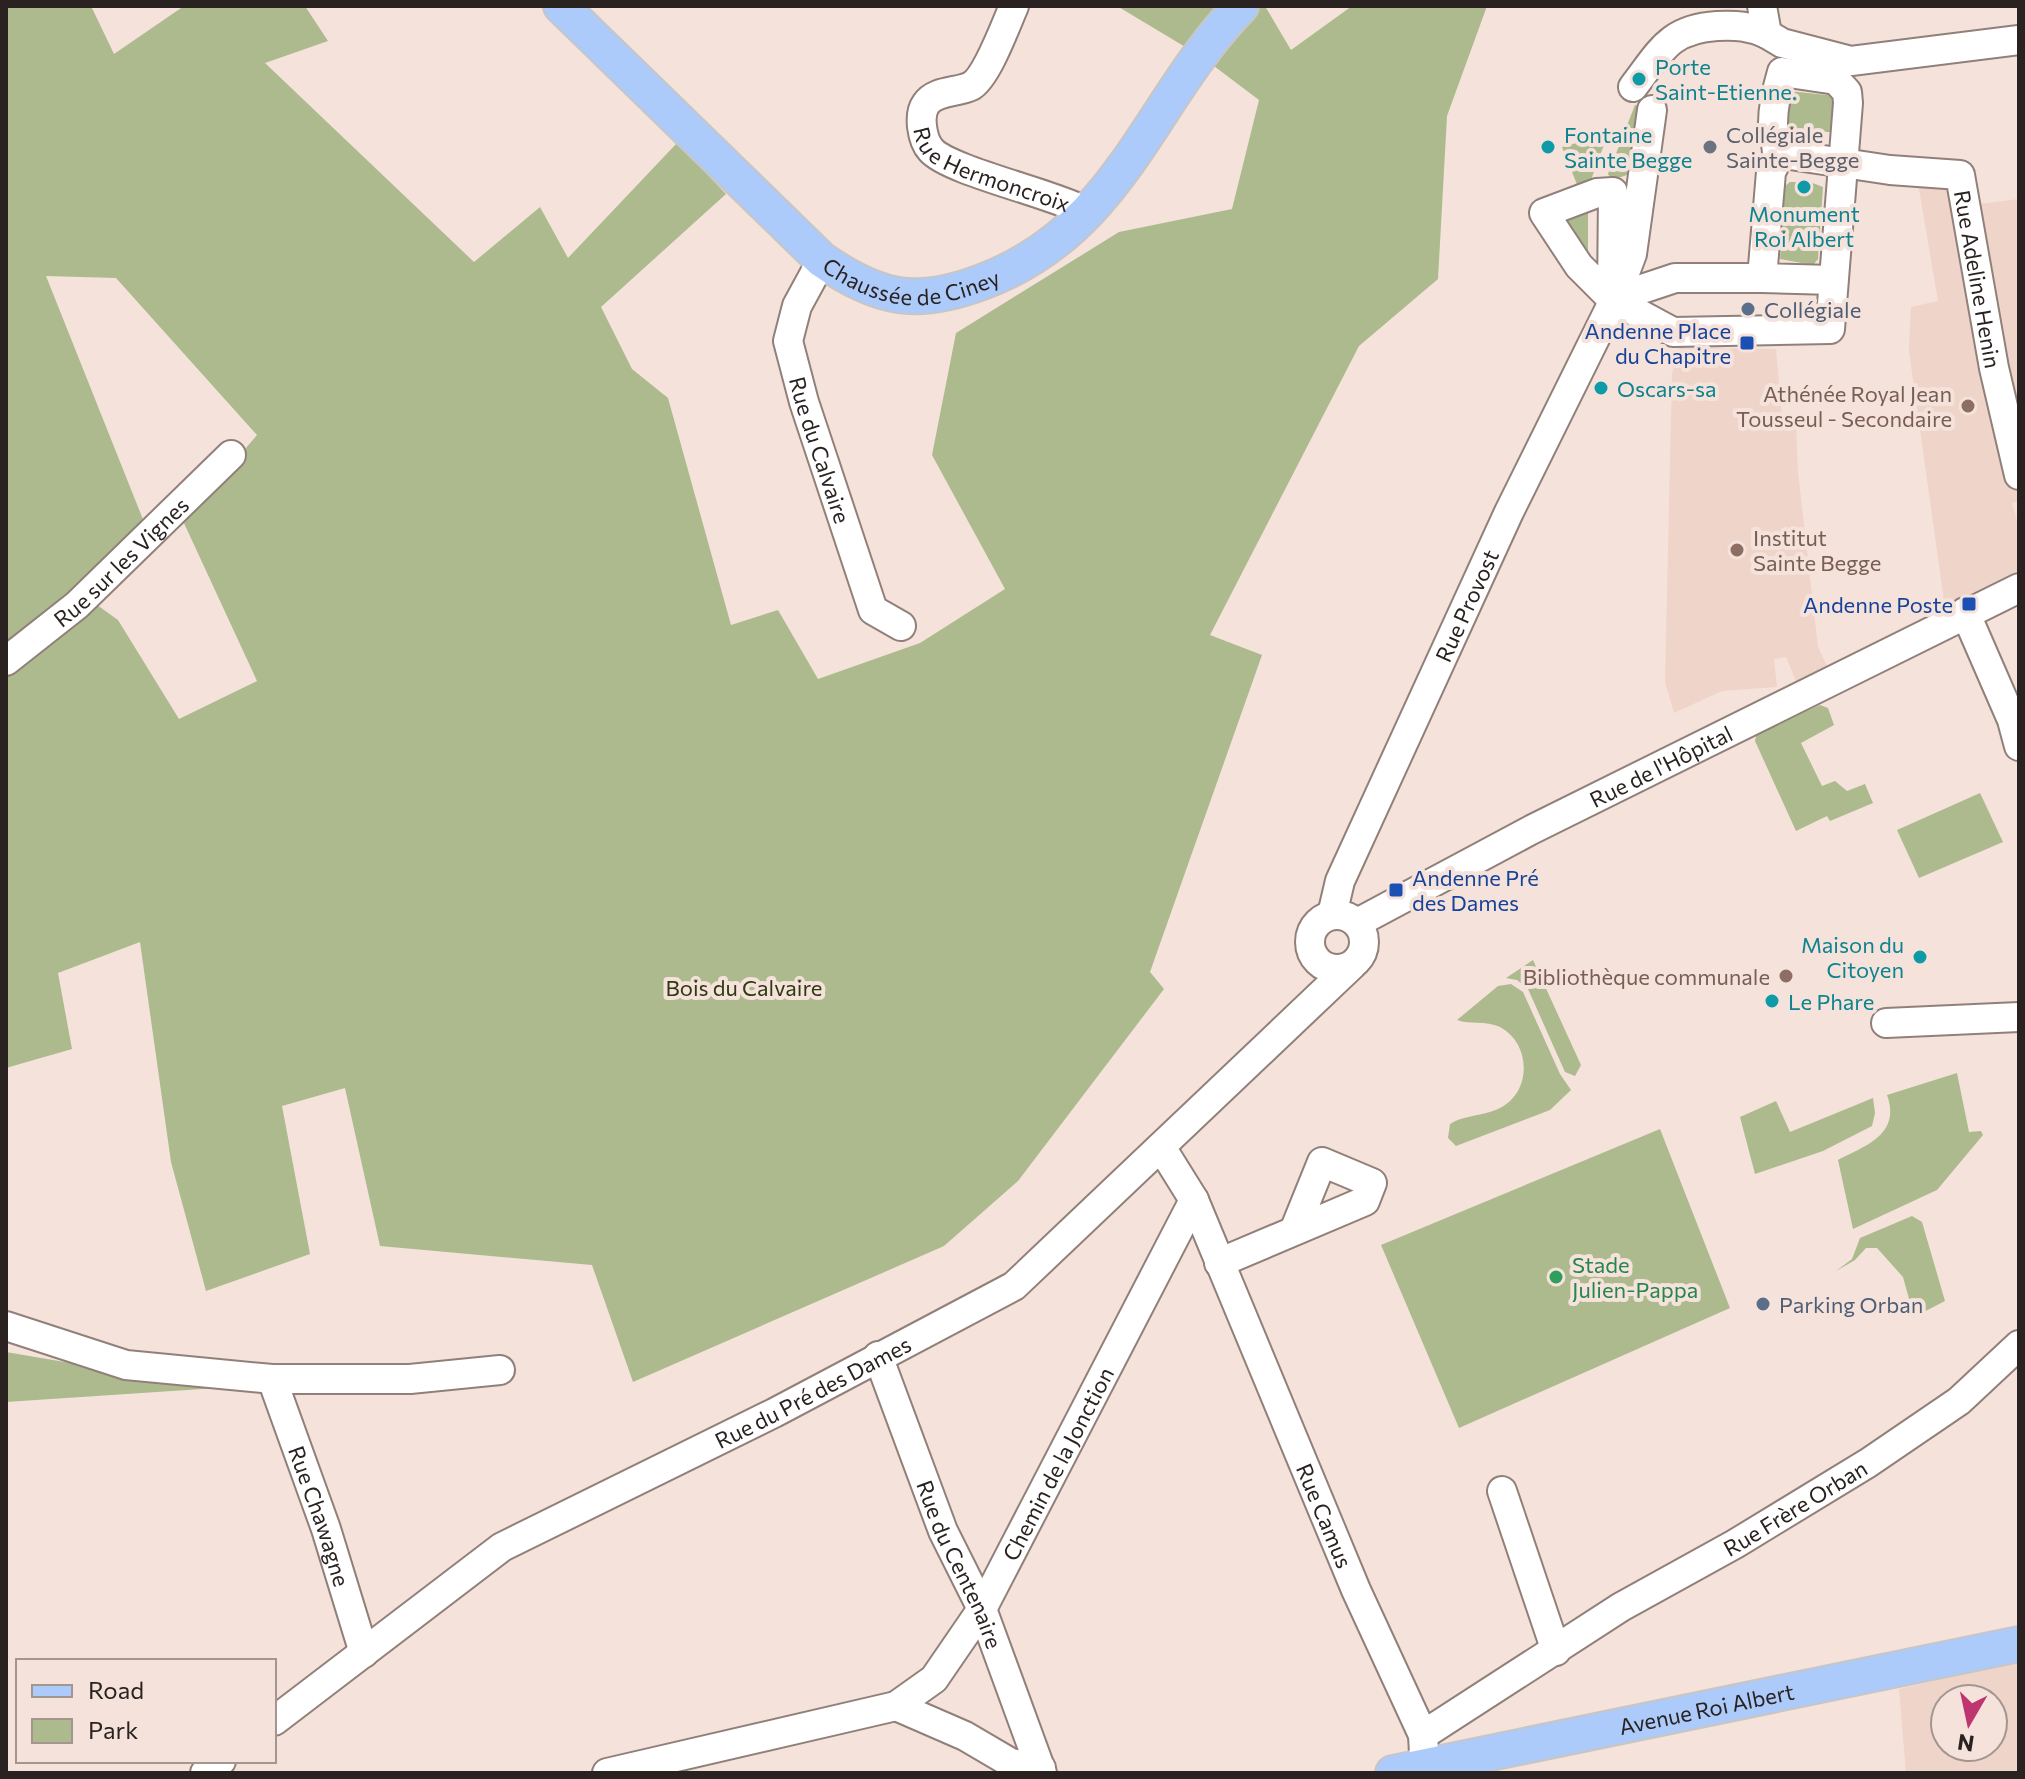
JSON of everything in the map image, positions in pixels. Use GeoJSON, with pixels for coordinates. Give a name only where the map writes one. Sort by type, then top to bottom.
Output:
{"type":"FeatureCollection","features":[{"type":"Feature","properties":{"kind":"main road","name":"Chaussée de Ciney"},"geometry":{"type":"LineString","coordinates":[[561,6],[822,260],[856,284],[894,295],[945,297],[1019,268],[1089,213],[1241,6]]}},
{"type":"Feature","properties":{"kind":"main road","name":"Avenue Roi Albert"},"geometry":{"type":"LineString","coordinates":[[1414,1758],[2019,1644]]}},
{"type":"Feature","properties":{"kind":"street","name":"Rue Hermoncroix"},"geometry":{"type":"LineString","coordinates":[[1014,6],[981,76],[971,86],[938,95],[926,103],[921,120],[930,149],[954,165],[1031,189],[1089,213]]}},
{"type":"Feature","properties":{"kind":"street"},"geometry":{"type":"LineString","coordinates":[[1633,87],[1671,41],[1687,28],[1751,26],[1764,20],[1782,43],[1844,70]]}},
{"type":"Feature","properties":{"kind":"street"},"geometry":{"type":"LineString","coordinates":[[1762,278],[1771,172],[1779,138],[1773,128],[1775,94],[1782,72],[1844,70],[2019,40]]}},
{"type":"Feature","properties":{"kind":"street"},"geometry":{"type":"LineString","coordinates":[[1612,299],[1673,332],[1830,329],[1848,103],[1844,70]]}},
{"type":"Feature","properties":{"kind":"street","name":"Rue Provost"},"geometry":{"type":"LineString","coordinates":[[1344,919],[1340,881],[1509,512],[1632,254],[1652,110]]}},
{"type":"Feature","properties":{"kind":"street"},"geometry":{"type":"LineString","coordinates":[[1777,153],[1844,164]]}},
{"type":"Feature","properties":{"kind":"street","name":"Rue Adeline Henin"},"geometry":{"type":"LineString","coordinates":[[1844,164],[1960,175],[1994,368],[2019,475]]}},
{"type":"Feature","properties":{"kind":"street","name":"Rue du Calvaire"},"geometry":{"type":"LineString","coordinates":[[822,260],[797,306],[788,341],[804,402],[873,610],[901,626]]}},
{"type":"Feature","properties":{"kind":"street"},"geometry":{"type":"LineString","coordinates":[[1612,299],[1675,278],[1833,280]]}},
{"type":"Feature","properties":{"kind":"street","name":"Rue sur les Vignes"},"geometry":{"type":"LineString","coordinates":[[6,661],[77,605],[231,455]]}},
{"type":"Feature","properties":{"kind":"street","name":"Rue de l'Hôpital"},"geometry":{"type":"LineString","coordinates":[[1344,919],[1531,830],[1965,612],[2019,588]]}},
{"type":"Feature","properties":{"kind":"street"},"geometry":{"type":"LineString","coordinates":[[1965,612],[2012,720],[2019,746]]}},
{"type":"Feature","properties":{"kind":"street"},"geometry":{"type":"LineString","coordinates":[[1308,1005],[1318,982],[1316,960],[1311,951],[1312,932],[1317,924],[1344,919],[1363,931],[1364,950],[1352,965],[1333,969],[1316,960]]}},
{"type":"Feature","properties":{"kind":"street","name":"Rue du Pré des Dames"},"geometry":{"type":"LineString","coordinates":[[276,1719],[502,1547],[774,1413],[1014,1286],[1352,965]]}},
{"type":"Feature","properties":{"kind":"street"},"geometry":{"type":"LineString","coordinates":[[1886,1023],[2019,1017]]}},
{"type":"Feature","properties":{"kind":"street","name":"Rue Camus"},"geometry":{"type":"LineString","coordinates":[[1161,1147],[1194,1200],[1356,1590],[1414,1758]]}},
{"type":"Feature","properties":{"kind":"street","name":"Chemin de la Jonction"},"geometry":{"type":"LineString","coordinates":[[607,1773],[896,1706],[934,1679],[982,1609],[1194,1200]]}},
{"type":"Feature","properties":{"kind":"street"},"geometry":{"type":"LineString","coordinates":[[1219,1263],[1294,1231]]}},
{"type":"Feature","properties":{"kind":"street"},"geometry":{"type":"LineString","coordinates":[[6,1326],[126,1365],[272,1379],[410,1379],[500,1370]]}},
{"type":"Feature","properties":{"kind":"street","name":"Rue Frère Orban"},"geometry":{"type":"LineString","coordinates":[[1414,1758],[1556,1651],[1621,1607],[1735,1544],[1868,1463],[1959,1401],[2019,1345]]}},
{"type":"Feature","properties":{"kind":"street","name":"Rue du Centenaire"},"geometry":{"type":"LineString","coordinates":[[878,1356],[943,1531],[982,1609],[1041,1770]]}},
{"type":"Feature","properties":{"kind":"street","name":"Rue Chawagne"},"geometry":{"type":"LineString","coordinates":[[272,1379],[326,1529],[364,1653]]}},
{"type":"Feature","properties":{"kind":"street"},"geometry":{"type":"LineString","coordinates":[[1502,1491],[1556,1651]]}},
{"type":"Feature","properties":{"kind":"street"},"geometry":{"type":"LineString","coordinates":[[896,1706],[965,1736],[1011,1763],[1041,1770]]}},
{"type":"Feature","properties":{"kind":"shaded area","name":"Athénée Royal Jean Tousseul - Secondaire"},"geometry":{"type":"Polygon","coordinates":[[[1918,183],[1951,184],[1972,205],[2019,199],[2019,501],[2012,503],[2019,528],[2019,570],[1945,608],[1909,351],[1911,307],[1938,301],[1918,183]]]}},
{"type":"Feature","properties":{"kind":"shaded area","name":"Institut Sainte Begge"},"geometry":{"type":"Polygon","coordinates":[[[1679,348],[1776,349],[1782,418],[1796,423],[1798,472],[1818,647],[1827,666],[1796,681],[1786,657],[1774,659],[1777,687],[1722,691],[1674,713],[1665,682],[1672,374],[1679,348]]]}},
{"type":"Feature","properties":{"kind":"shaded area"},"geometry":{"type":"Polygon","coordinates":[[[2019,1661],[2019,1773],[1906,1773],[1899,1689],[2019,1661]]]}},
{"type":"Feature","properties":{"kind":"green space","name":"Bois du Calvaire"},"geometry":{"type":"Polygon","coordinates":[[[6,6],[91,6],[114,54],[184,6],[305,6],[328,41],[265,63],[474,262],[540,207],[568,258],[677,143],[726,194],[601,307],[632,369],[668,398],[731,625],[778,610],[818,679],[920,643],[1005,589],[932,455],[956,333],[1119,232],[1232,209],[1259,100],[1202,57],[1117,6],[1265,6],[1291,50],[1352,6],[1487,6],[1447,116],[1438,279],[1359,346],[1210,635],[1262,655],[1150,972],[1164,989],[1018,1181],[944,1246],[633,1382],[592,1265],[380,1246],[345,1088],[282,1106],[310,1254],[206,1291],[171,1162],[140,942],[58,973],[72,1049],[6,1068],[6,6]],[[46,276],[144,522],[83,595],[118,620],[179,719],[257,681],[183,521],[257,435],[116,278],[46,276]]]}},
{"type":"Feature","properties":{"kind":"green space"},"geometry":{"type":"Polygon","coordinates":[[[1789,91],[1836,96],[1834,132],[1787,132],[1783,96],[1789,91]]]}},
{"type":"Feature","properties":{"kind":"green space"},"geometry":{"type":"Polygon","coordinates":[[[1635,105],[1644,107],[1630,174],[1612,180],[1608,174],[1635,105]]]}},
{"type":"Feature","properties":{"kind":"green space"},"geometry":{"type":"Polygon","coordinates":[[[1608,134],[1589,185],[1578,187],[1562,147],[1608,134]]]}},
{"type":"Feature","properties":{"kind":"green space"},"geometry":{"type":"Polygon","coordinates":[[[1790,182],[1799,182],[1799,188],[1809,189],[1810,182],[1823,187],[1818,259],[1813,265],[1780,259],[1785,186],[1790,182]]]}},
{"type":"Feature","properties":{"kind":"green space"},"geometry":{"type":"Polygon","coordinates":[[[1588,206],[1588,252],[1583,255],[1552,214],[1588,206]]]}},
{"type":"Feature","properties":{"kind":"green space"},"geometry":{"type":"Polygon","coordinates":[[[1820,705],[1828,708],[1834,725],[1801,743],[1822,786],[1835,781],[1847,791],[1865,784],[1873,803],[1830,821],[1827,816],[1796,831],[1755,741],[1757,732],[1820,705]]]}},
{"type":"Feature","properties":{"kind":"green space"},"geometry":{"type":"Polygon","coordinates":[[[1980,793],[2003,842],[1919,878],[1897,830],[1980,793]]]}},
{"type":"Feature","properties":{"kind":"green space"},"geometry":{"type":"Polygon","coordinates":[[[1533,960],[1581,1065],[1575,1076],[1565,1072],[1528,989],[1517,980],[1506,978],[1533,960]]]}},
{"type":"Feature","properties":{"kind":"green space"},"geometry":{"type":"Polygon","coordinates":[[[1511,984],[1523,992],[1560,1074],[1571,1090],[1550,1110],[1456,1146],[1448,1138],[1450,1124],[1498,1109],[1509,1102],[1522,1081],[1522,1056],[1510,1035],[1494,1025],[1457,1020],[1498,986],[1511,984]]]}},
{"type":"Feature","properties":{"kind":"green space"},"geometry":{"type":"Polygon","coordinates":[[[1957,1073],[1969,1132],[1981,1131],[1983,1135],[1937,1190],[1853,1229],[1838,1160],[1870,1143],[1885,1129],[1890,1108],[1887,1095],[1957,1073]]]}},
{"type":"Feature","properties":{"kind":"green space"},"geometry":{"type":"Polygon","coordinates":[[[1873,1098],[1875,1113],[1872,1126],[1823,1151],[1755,1174],[1740,1117],[1776,1101],[1790,1132],[1873,1098]]]}},
{"type":"Feature","properties":{"kind":"green space","name":"Stade Julien-Pappa"},"geometry":{"type":"Polygon","coordinates":[[[1660,1129],[1730,1308],[1459,1428],[1381,1245],[1660,1129]]]}},
{"type":"Feature","properties":{"kind":"green space"},"geometry":{"type":"Polygon","coordinates":[[[1912,1216],[1922,1222],[1945,1301],[1914,1317],[1903,1277],[1877,1248],[1866,1248],[1855,1260],[1836,1271],[1852,1259],[1860,1238],[1912,1216]]]}},
{"type":"Feature","properties":{"kind":"green space"},"geometry":{"type":"Polygon","coordinates":[[[6,1352],[217,1388],[6,1402],[6,1352]]]}},
{"type":"Feature","properties":{"kind":"place","name":"Porte Saint-Etienne."},"geometry":{"type":"Point","coordinates":[1639,79]}},
{"type":"Feature","properties":{"kind":"place","name":"Fontaine Sainte Begge"},"geometry":{"type":"Point","coordinates":[1548,147]}},
{"type":"Feature","properties":{"kind":"place","name":"Collégiale Sainte-Begge"},"geometry":{"type":"Point","coordinates":[1710,147]}},
{"type":"Feature","properties":{"kind":"place","name":"Monument Roi Albert"},"geometry":{"type":"Point","coordinates":[1804,187]}},
{"type":"Feature","properties":{"kind":"place","name":"Collégiale"},"geometry":{"type":"Point","coordinates":[1748,309]}},
{"type":"Feature","properties":{"kind":"place","name":"Andenne Place du Chapitre"},"geometry":{"type":"Point","coordinates":[1747,343]}},
{"type":"Feature","properties":{"kind":"place","name":"Oscars-sa"},"geometry":{"type":"Point","coordinates":[1601,388]}},
{"type":"Feature","properties":{"kind":"place","name":"Athénée Royal Jean Tousseul - Secondaire"},"geometry":{"type":"Point","coordinates":[1968,406]}},
{"type":"Feature","properties":{"kind":"place","name":"Institut Sainte Begge"},"geometry":{"type":"Point","coordinates":[1737,550]}},
{"type":"Feature","properties":{"kind":"place","name":"Andenne Poste"},"geometry":{"type":"Point","coordinates":[1969,604]}},
{"type":"Feature","properties":{"kind":"place","name":"Andenne Pré des Dames"},"geometry":{"type":"Point","coordinates":[1396,890]}},
{"type":"Feature","properties":{"kind":"place","name":"Maison du Citoyen"},"geometry":{"type":"Point","coordinates":[1920,957]}},
{"type":"Feature","properties":{"kind":"place","name":"Bibliothèque communale"},"geometry":{"type":"Point","coordinates":[1786,976]}},
{"type":"Feature","properties":{"kind":"place","name":"Le Phare"},"geometry":{"type":"Point","coordinates":[1772,1001]}},
{"type":"Feature","properties":{"kind":"place","name":"Stade Julien-Pappa"},"geometry":{"type":"Point","coordinates":[1556,1277]}},
{"type":"Feature","properties":{"kind":"place","name":"Parking Orban"},"geometry":{"type":"Point","coordinates":[1763,1304]}}]}
